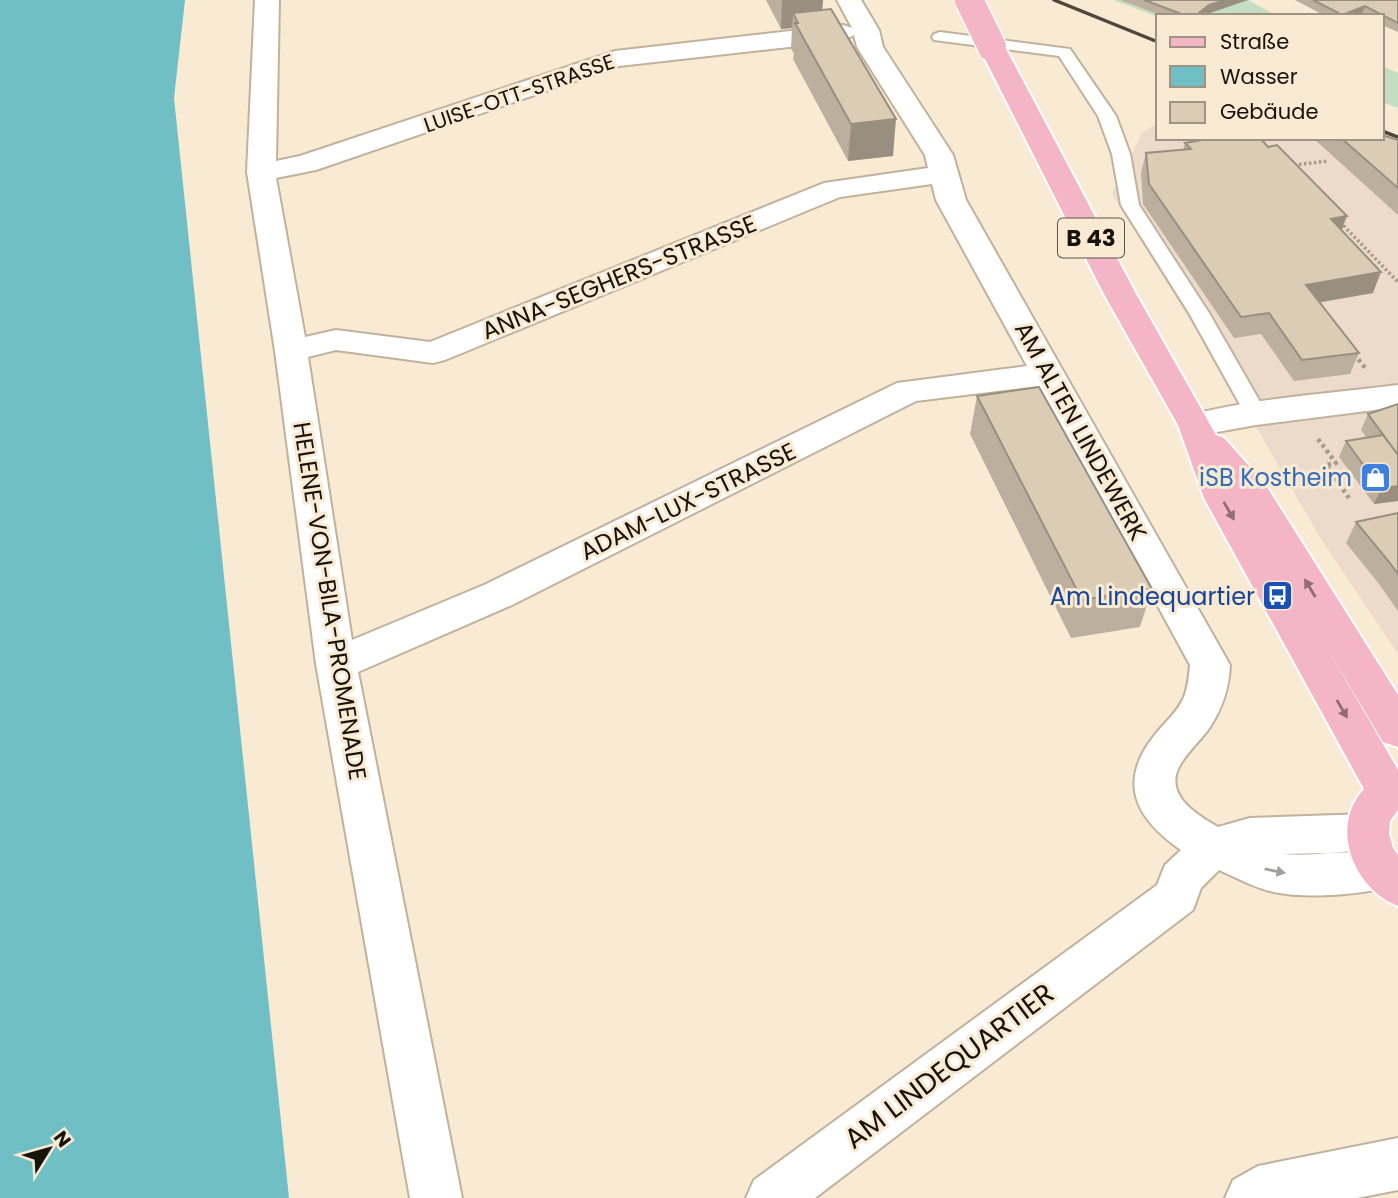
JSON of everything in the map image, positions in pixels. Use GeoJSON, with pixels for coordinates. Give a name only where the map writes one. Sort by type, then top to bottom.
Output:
{"type":"FeatureCollection","features":[{"type":"Feature","properties":{"kind":"main road","name":"B 43"},"geometry":{"type":"LineString","coordinates":[[969,0],[1120,293],[1195,425],[1222,498],[1393,790],[1371,810],[1382,863]]}},
{"type":"Feature","properties":{"kind":"main road","name":"B 43"},"geometry":{"type":"LineString","coordinates":[[1195,425],[1252,493],[1398,730]]}},
{"type":"Feature","properties":{"kind":"street","name":"HELENE-VON-BILA-PROMENADE"},"geometry":{"type":"LineString","coordinates":[[267,0],[261,172],[291,351],[336,664],[436,1198]]}},
{"type":"Feature","properties":{"kind":"street","name":"AM ALTEN LINDEWERK"},"geometry":{"type":"LineString","coordinates":[[849,0],[866,30],[870,47],[939,155],[951,200],[1210,664],[1208,685],[1201,707],[1166,750],[1155,773],[1154,791],[1167,813],[1184,830],[1212,846]]}},
{"type":"Feature","properties":{"kind":"street","name":"LUISE-OTT-STRASSE"},"geometry":{"type":"LineString","coordinates":[[261,172],[306,164],[615,59],[866,30]]}},
{"type":"Feature","properties":{"kind":"street","name":"ANNA-SEGHERS-STRASSE"},"geometry":{"type":"LineString","coordinates":[[291,351],[336,340],[433,353],[834,189],[944,174]]}},
{"type":"Feature","properties":{"kind":"street","name":"ADAM-LUX-STRASSE"},"geometry":{"type":"LineString","coordinates":[[336,664],[498,595],[909,391],[1049,374]]}},
{"type":"Feature","properties":{"kind":"street"},"geometry":{"type":"LineString","coordinates":[[1195,425],[1393,396]]}},
{"type":"Feature","properties":{"kind":"street"},"geometry":{"type":"LineString","coordinates":[[1212,846],[1273,873],[1304,874],[1382,863]]}},
{"type":"Feature","properties":{"kind":"street","name":"AM LINDEQUARTIER"},"geometry":{"type":"LineString","coordinates":[[772,1198],[1177,896],[1181,879],[1212,846]]}},
{"type":"Feature","properties":{"kind":"street"},"geometry":{"type":"LineString","coordinates":[[1251,1198],[1258,1192],[1398,1164]]}},
{"type":"Feature","properties":{"kind":"lane"},"geometry":{"type":"LineString","coordinates":[[940,37],[1064,52],[1107,116],[1121,154],[1130,205],[1199,313],[1256,414]]}},
{"type":"Feature","properties":{"kind":"path"},"geometry":{"type":"LineString","coordinates":[[1286,166],[1328,161]]}},
{"type":"Feature","properties":{"kind":"path"},"geometry":{"type":"LineString","coordinates":[[1333,214],[1398,282]]}},
{"type":"Feature","properties":{"kind":"path"},"geometry":{"type":"LineString","coordinates":[[1347,345],[1393,396]]}},
{"type":"Feature","properties":{"kind":"path"},"geometry":{"type":"LineString","coordinates":[[1296,410],[1336,463],[1326,465],[1349,498]]}},
{"type":"Feature","properties":{"kind":"path"},"geometry":{"type":"LineString","coordinates":[[1180,608],[1237,599],[1241,606]]}},
{"type":"Feature","properties":{"kind":"shaded area"},"geometry":{"type":"Polygon","coordinates":[[[1156,124],[1156,140],[1327,140],[1398,167],[1398,654],[1321,539],[1259,432],[1112,194],[1142,133],[1156,124]]]}},
{"type":"Feature","properties":{"kind":"green space"},"geometry":{"type":"Polygon","coordinates":[[[1113,0],[1248,0],[1273,14],[1156,14],[1156,16],[1113,0]]]}},
{"type":"Feature","properties":{"kind":"green space"},"geometry":{"type":"Polygon","coordinates":[[[1384,67],[1398,73],[1398,108],[1384,103],[1384,67]]]}},
{"type":"Feature","properties":{"kind":"water"},"geometry":{"type":"Polygon","coordinates":[[[0,0],[185,0],[174,98],[289,1198],[0,1198],[0,0]]]}},
{"type":"Feature","properties":{"kind":"building"},"geometry":{"type":"Polygon","coordinates":[[[1144,0],[1226,0],[1209,5],[1198,14],[1182,14],[1144,0]]]}},
{"type":"Feature","properties":{"kind":"building"},"geometry":{"type":"Polygon","coordinates":[[[1313,0],[1398,0],[1398,23],[1365,6],[1340,14],[1313,0]]]}},
{"type":"Feature","properties":{"kind":"building"},"geometry":{"type":"Polygon","coordinates":[[[831,9],[896,119],[851,124],[795,23],[798,23],[793,13],[831,9]]]}},
{"type":"Feature","properties":{"kind":"building"},"geometry":{"type":"Polygon","coordinates":[[[1384,136],[1398,140],[1398,188],[1343,140],[1384,140],[1384,136]]]}},
{"type":"Feature","properties":{"kind":"building"},"geometry":{"type":"Polygon","coordinates":[[[1202,140],[1262,140],[1268,147],[1277,145],[1347,216],[1331,219],[1381,272],[1306,285],[1359,353],[1302,360],[1269,313],[1241,317],[1149,184],[1146,153],[1191,149],[1185,143],[1202,140]]]}},
{"type":"Feature","properties":{"kind":"building"},"geometry":{"type":"Polygon","coordinates":[[[1039,387],[1152,589],[1082,600],[977,396],[1039,387]]]}},
{"type":"Feature","properties":{"kind":"building"},"geometry":{"type":"Polygon","coordinates":[[[1398,404],[1398,455],[1368,414],[1398,404]]]}},
{"type":"Feature","properties":{"kind":"building"},"geometry":{"type":"Polygon","coordinates":[[[1383,435],[1398,455],[1398,486],[1381,489],[1346,441],[1383,435]]]}},
{"type":"Feature","properties":{"kind":"building"},"geometry":{"type":"Polygon","coordinates":[[[1398,513],[1398,574],[1356,522],[1398,513]]]}},
{"type":"Feature","properties":{"kind":"railway"},"geometry":{"type":"LineString","coordinates":[[1054,0],[1156,41]]}},
{"type":"Feature","properties":{"kind":"railway"},"geometry":{"type":"LineString","coordinates":[[1384,132],[1398,137]]}},
{"type":"Feature","properties":{"kind":"place","name":"iSB Kostheim"},"geometry":{"type":"Point","coordinates":[1375,477]}},
{"type":"Feature","properties":{"kind":"place","name":"Am Lindequartier"},"geometry":{"type":"Point","coordinates":[1278,596]}}]}
